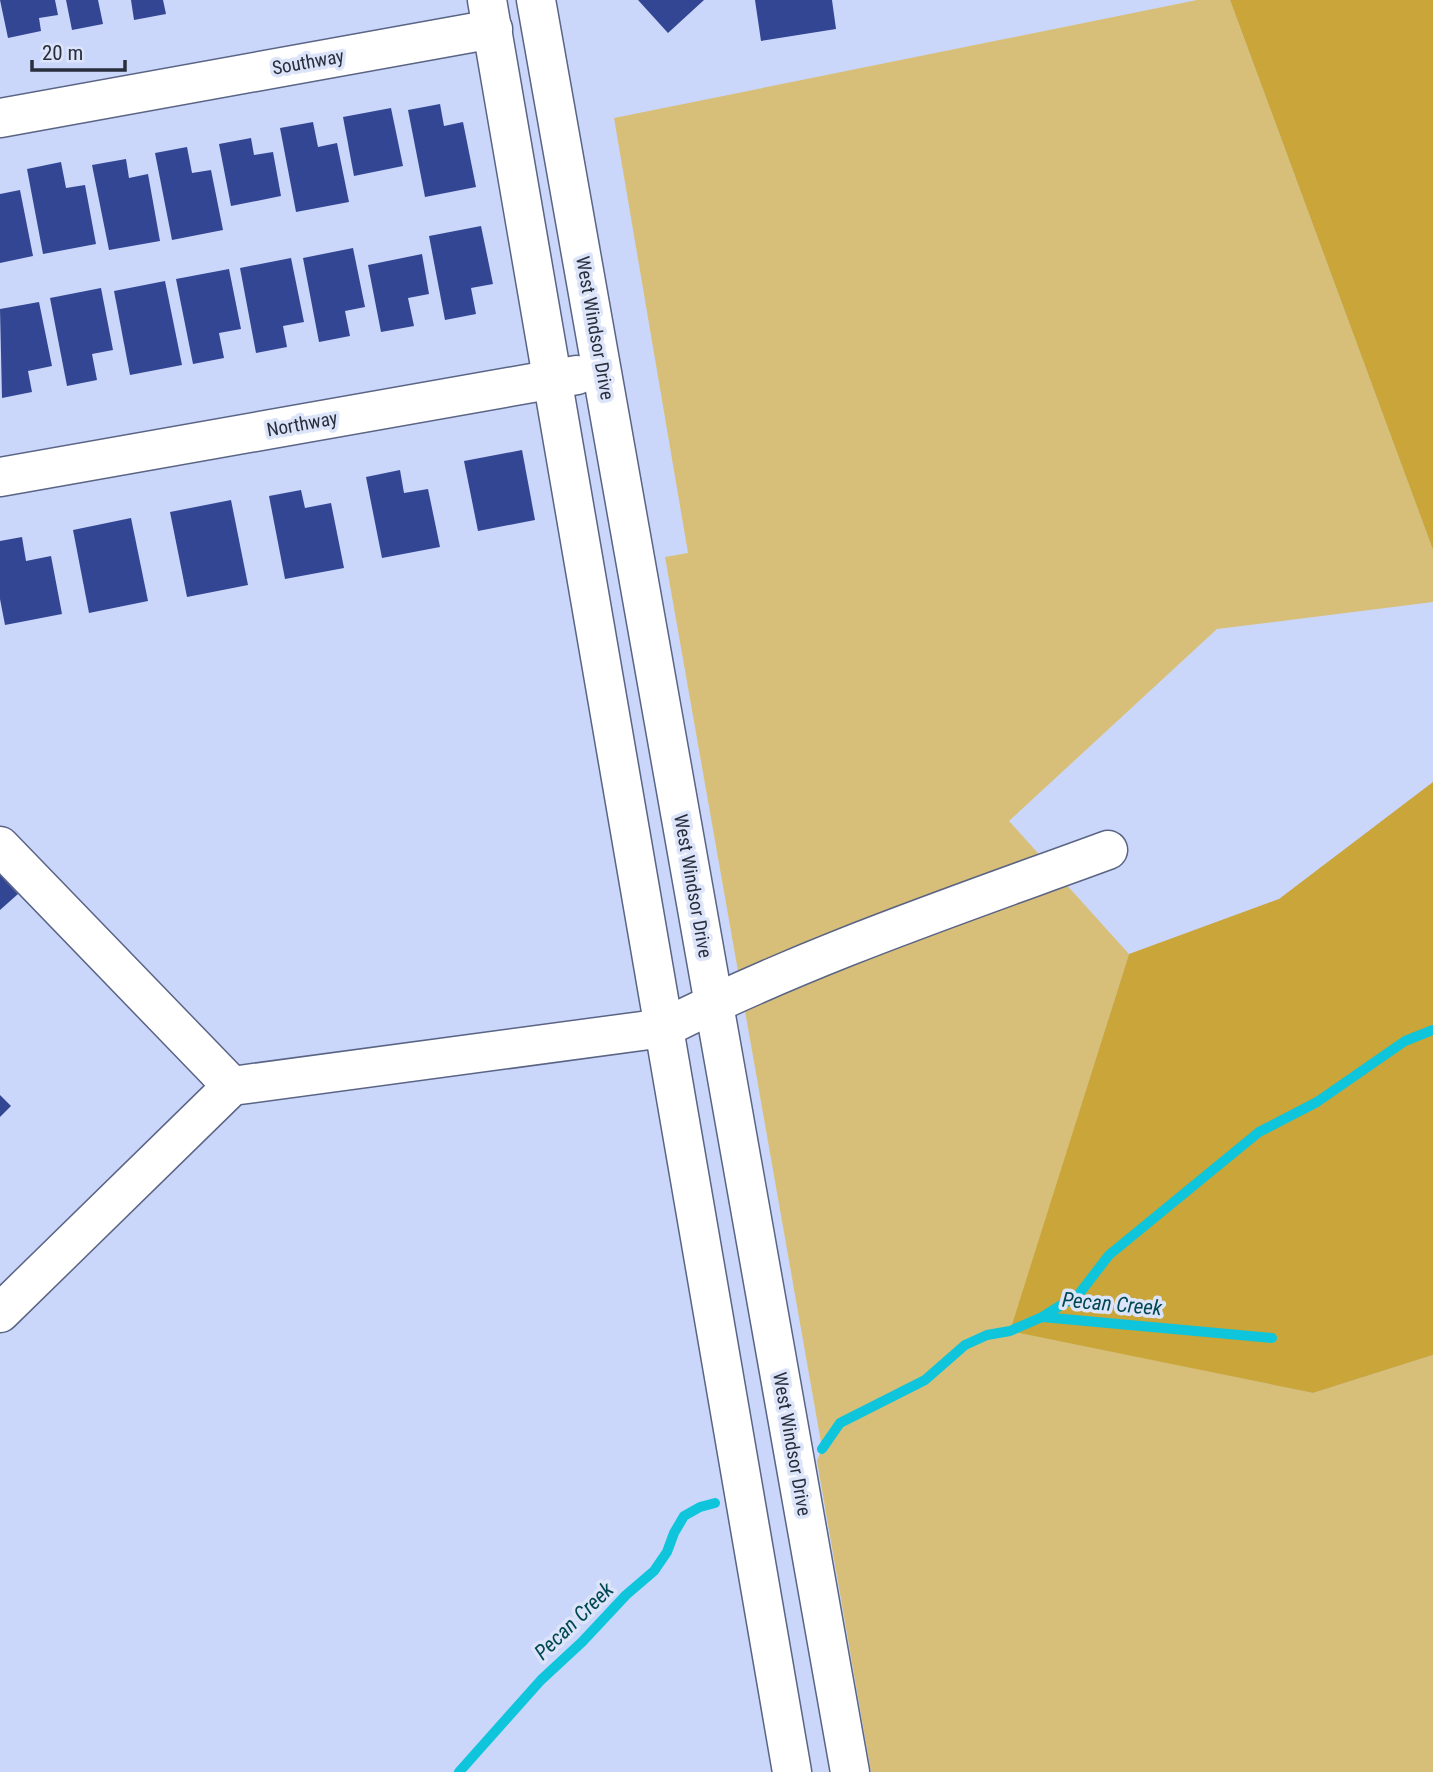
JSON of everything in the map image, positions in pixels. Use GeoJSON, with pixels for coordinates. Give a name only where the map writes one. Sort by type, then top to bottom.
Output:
{"type":"FeatureCollection","features":[{"type":"Feature","properties":{"kind":"street","name":"West Windsor Drive"},"geometry":{"type":"LineString","coordinates":[[536,0],[850,1772]]}},
{"type":"Feature","properties":{"kind":"street","name":"Southway"},"geometry":{"type":"LineString","coordinates":[[0,118],[490,15]]}},
{"type":"Feature","properties":{"kind":"street"},"geometry":{"type":"LineString","coordinates":[[490,15],[792,1772]]}},
{"type":"Feature","properties":{"kind":"street","name":"Northway"},"geometry":{"type":"LineString","coordinates":[[0,477],[603,370]]}},
{"type":"Feature","properties":{"kind":"street"},"geometry":{"type":"LineString","coordinates":[[0,846],[232,1086]]}},
{"type":"Feature","properties":{"kind":"street"},"geometry":{"type":"LineString","coordinates":[[0,1312],[232,1086],[664,1028],[713,1003],[801,965],[1108,850]]}},
{"type":"Feature","properties":{"kind":"shaded area"},"geometry":{"type":"Polygon","coordinates":[[[1197,0],[1230,0],[1433,550],[1433,602],[1217,629],[1009,821],[1129,954],[1011,1330],[1313,1393],[1433,1355],[1433,1772],[871,1772],[817,1461],[822,1448],[665,557],[688,553],[614,118],[1197,0]]]}},
{"type":"Feature","properties":{"kind":"shaded area"},"geometry":{"type":"Polygon","coordinates":[[[1230,0],[1433,0],[1433,550],[1230,0]]]}},
{"type":"Feature","properties":{"kind":"shaded area"},"geometry":{"type":"Polygon","coordinates":[[[1433,782],[1433,1355],[1313,1393],[1010,1331],[1129,954],[1279,899],[1433,782]]]}},
{"type":"Feature","properties":{"kind":"building"},"geometry":{"type":"Polygon","coordinates":[[[0,0],[55,0],[58,15],[39,18],[41,31],[8,38],[0,0]]]}},
{"type":"Feature","properties":{"kind":"building"},"geometry":{"type":"Polygon","coordinates":[[[66,0],[98,0],[103,24],[72,30],[66,0]]]}},
{"type":"Feature","properties":{"kind":"building"},"geometry":{"type":"Polygon","coordinates":[[[131,0],[163,0],[166,14],[134,20],[131,0]]]}},
{"type":"Feature","properties":{"kind":"building"},"geometry":{"type":"Polygon","coordinates":[[[638,0],[704,0],[668,33],[638,0]]]}},
{"type":"Feature","properties":{"kind":"building"},"geometry":{"type":"Polygon","coordinates":[[[755,0],[832,0],[836,29],[761,41],[755,0]]]}},
{"type":"Feature","properties":{"kind":"building"},"geometry":{"type":"Polygon","coordinates":[[[440,104],[444,126],[463,122],[476,187],[425,197],[408,110],[440,104]]]}},
{"type":"Feature","properties":{"kind":"building"},"geometry":{"type":"Polygon","coordinates":[[[391,108],[403,166],[354,176],[343,117],[391,108]]]}},
{"type":"Feature","properties":{"kind":"building"},"geometry":{"type":"Polygon","coordinates":[[[313,122],[318,147],[337,143],[349,202],[296,212],[280,128],[313,122]]]}},
{"type":"Feature","properties":{"kind":"building"},"geometry":{"type":"Polygon","coordinates":[[[251,138],[254,155],[273,152],[281,196],[231,206],[219,144],[251,138]]]}},
{"type":"Feature","properties":{"kind":"building"},"geometry":{"type":"Polygon","coordinates":[[[187,147],[192,173],[211,170],[223,230],[172,240],[155,153],[187,147]]]}},
{"type":"Feature","properties":{"kind":"building"},"geometry":{"type":"Polygon","coordinates":[[[126,159],[129,178],[148,174],[160,241],[109,250],[92,165],[126,159]]]}},
{"type":"Feature","properties":{"kind":"building"},"geometry":{"type":"Polygon","coordinates":[[[61,162],[66,188],[85,185],[96,244],[43,254],[27,169],[61,162]]]}},
{"type":"Feature","properties":{"kind":"building"},"geometry":{"type":"Polygon","coordinates":[[[20,190],[33,256],[0,263],[0,194],[20,190]]]}},
{"type":"Feature","properties":{"kind":"building"},"geometry":{"type":"Polygon","coordinates":[[[481,226],[493,284],[471,288],[476,314],[445,320],[429,236],[481,226]]]}},
{"type":"Feature","properties":{"kind":"building"},"geometry":{"type":"Polygon","coordinates":[[[353,248],[365,307],[345,311],[350,336],[319,342],[303,258],[353,248]]]}},
{"type":"Feature","properties":{"kind":"building"},"geometry":{"type":"Polygon","coordinates":[[[422,254],[429,294],[408,298],[414,326],[381,332],[368,265],[422,254]]]}},
{"type":"Feature","properties":{"kind":"building"},"geometry":{"type":"Polygon","coordinates":[[[291,258],[304,322],[283,326],[287,347],[256,353],[240,268],[291,258]]]}},
{"type":"Feature","properties":{"kind":"building"},"geometry":{"type":"Polygon","coordinates":[[[229,269],[241,329],[219,333],[224,358],[193,364],[176,279],[229,269]]]}},
{"type":"Feature","properties":{"kind":"building"},"geometry":{"type":"Polygon","coordinates":[[[165,281],[182,365],[130,375],[114,291],[165,281]]]}},
{"type":"Feature","properties":{"kind":"building"},"geometry":{"type":"Polygon","coordinates":[[[101,288],[113,350],[92,354],[97,380],[67,386],[50,298],[101,288]]]}},
{"type":"Feature","properties":{"kind":"building"},"geometry":{"type":"Polygon","coordinates":[[[39,302],[52,366],[28,371],[32,392],[2,398],[0,309],[39,302]]]}},
{"type":"Feature","properties":{"kind":"building"},"geometry":{"type":"Polygon","coordinates":[[[522,450],[535,520],[478,531],[464,461],[522,450]]]}},
{"type":"Feature","properties":{"kind":"building"},"geometry":{"type":"Polygon","coordinates":[[[400,470],[404,493],[428,489],[440,547],[382,558],[366,477],[400,470]]]}},
{"type":"Feature","properties":{"kind":"building"},"geometry":{"type":"Polygon","coordinates":[[[301,490],[305,508],[331,503],[344,568],[285,579],[269,496],[301,490]]]}},
{"type":"Feature","properties":{"kind":"building"},"geometry":{"type":"Polygon","coordinates":[[[231,500],[248,585],[187,597],[170,512],[231,500]]]}},
{"type":"Feature","properties":{"kind":"building"},"geometry":{"type":"Polygon","coordinates":[[[131,518],[148,601],[89,613],[73,530],[131,518]]]}},
{"type":"Feature","properties":{"kind":"building"},"geometry":{"type":"Polygon","coordinates":[[[22,537],[26,561],[51,556],[62,614],[5,625],[0,599],[0,541],[22,537]]]}},
{"type":"Feature","properties":{"kind":"building"},"geometry":{"type":"Polygon","coordinates":[[[0,875],[18,894],[0,910],[0,875]]]}},
{"type":"Feature","properties":{"kind":"building"},"geometry":{"type":"Polygon","coordinates":[[[0,1095],[11,1106],[0,1117],[0,1095]]]}},
{"type":"Feature","properties":{"kind":"waterway"},"geometry":{"type":"LineString","coordinates":[[1042,1317],[1079,1294],[1109,1255],[1259,1132],[1317,1102],[1405,1041],[1433,1030]]}},
{"type":"Feature","properties":{"kind":"waterway","name":"Pecan Creek"},"geometry":{"type":"LineString","coordinates":[[822,1449],[840,1423],[925,1380],[965,1345],[987,1335],[1010,1331],[1042,1317],[1272,1338]]}},
{"type":"Feature","properties":{"kind":"waterway","name":"Pecan Creek"},"geometry":{"type":"LineString","coordinates":[[459,1772],[541,1680],[582,1642],[626,1595],[654,1571],[667,1552],[684,1516],[700,1507],[715,1503]]}}]}
